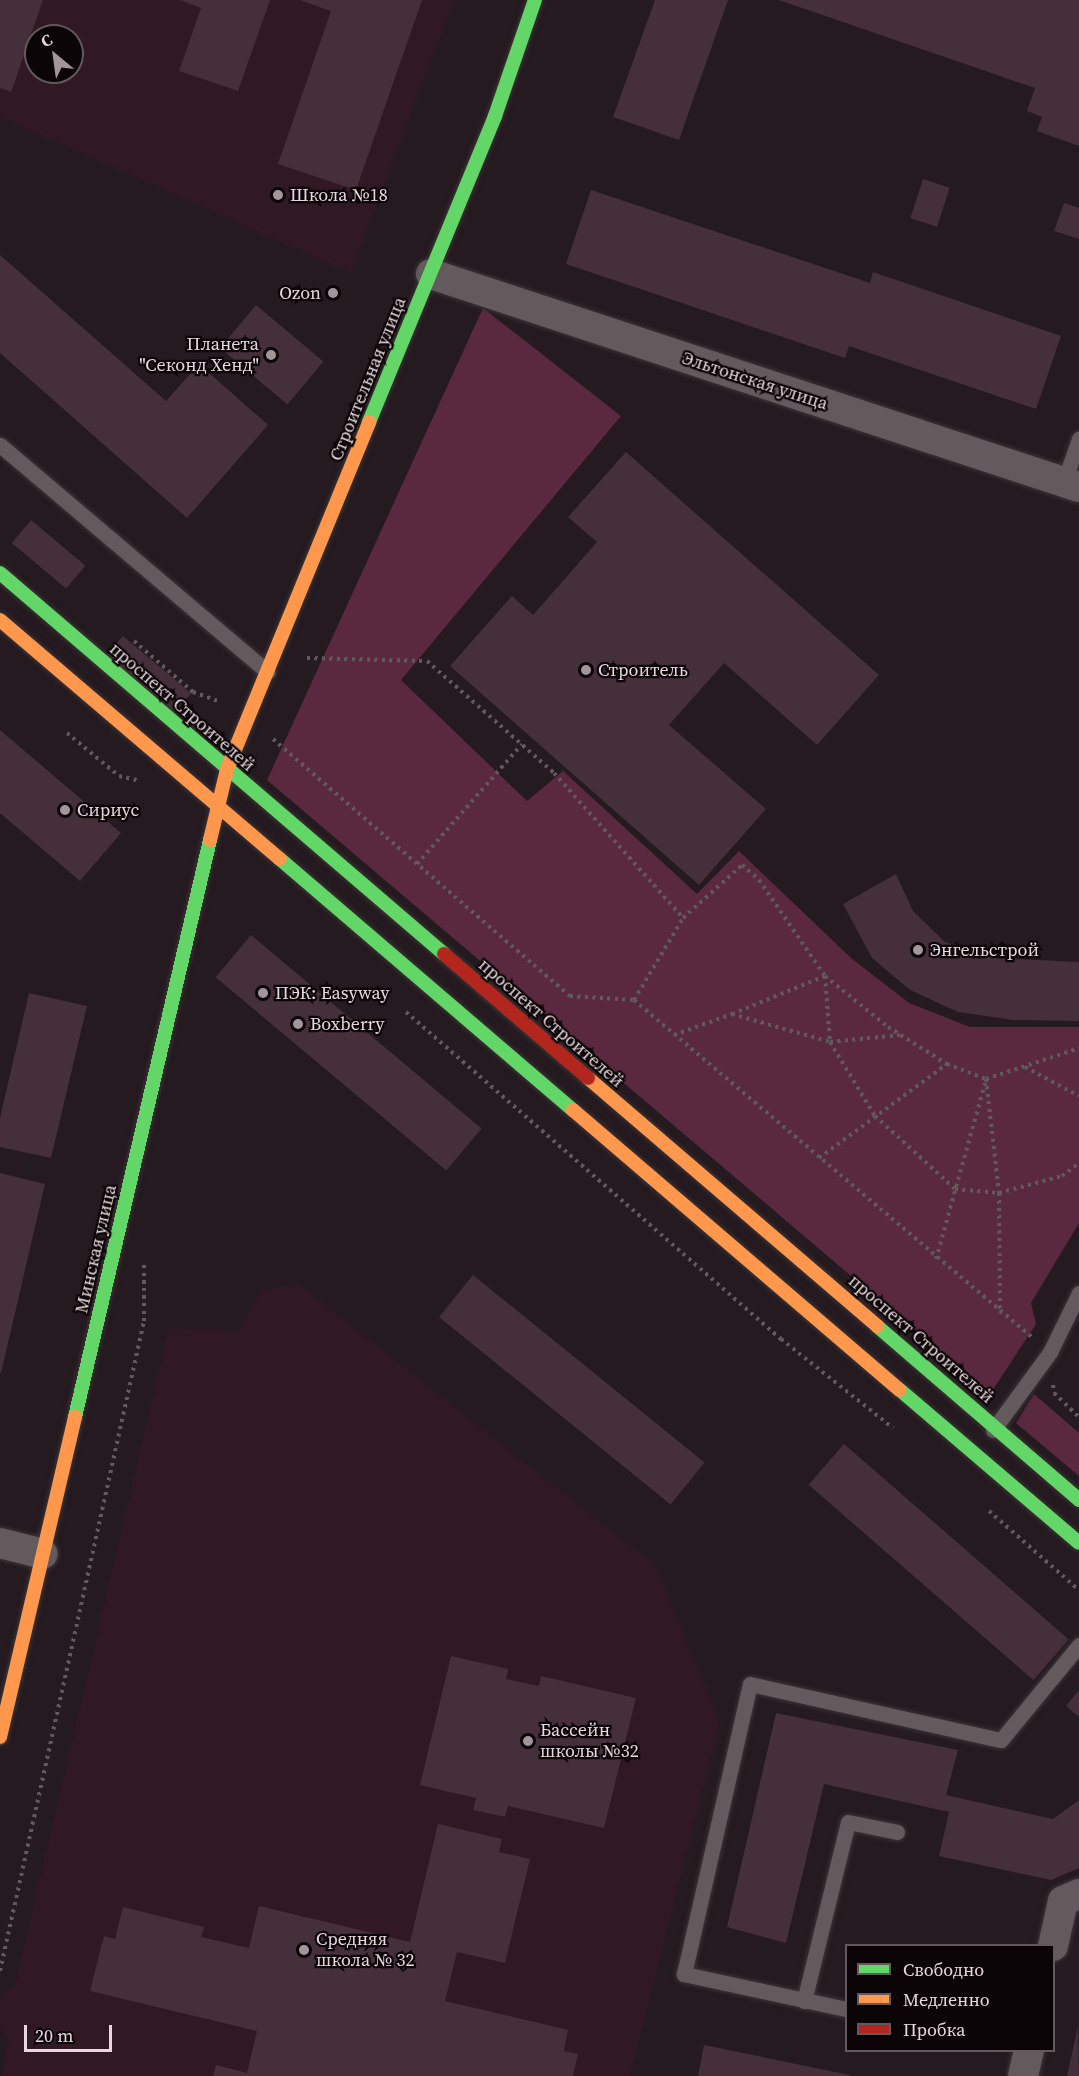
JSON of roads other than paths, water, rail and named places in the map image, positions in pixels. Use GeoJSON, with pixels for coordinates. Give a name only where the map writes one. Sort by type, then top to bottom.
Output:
{"type":"FeatureCollection","features":[{"type":"Feature","properties":{"kind":"main road","name":"Строительная улица"},"geometry":{"type":"LineString","coordinates":[[227,769],[431,274],[535,0]]}},
{"type":"Feature","properties":{"kind":"main road","name":"проспект Строителей"},"geometry":{"type":"LineString","coordinates":[[0,573],[1079,1500]]}},
{"type":"Feature","properties":{"kind":"main road"},"geometry":{"type":"LineString","coordinates":[[0,620],[1079,1543]]}},
{"type":"Feature","properties":{"kind":"main road","name":"Минская улица"},"geometry":{"type":"LineString","coordinates":[[0,1737],[227,769]]}},
{"type":"Feature","properties":{"kind":"street","name":"Эльтонская улица"},"geometry":{"type":"LineString","coordinates":[[431,274],[1071,485]]}},
{"type":"Feature","properties":{"kind":"street"},"geometry":{"type":"LineString","coordinates":[[0,1544],[43,1554]]}},
{"type":"Feature","properties":{"kind":"street"},"geometry":{"type":"LineString","coordinates":[[1053,1944],[1063,1901],[1079,1894]]}},
{"type":"Feature","properties":{"kind":"street"},"geometry":{"type":"LineString","coordinates":[[1023,2076],[1029,2052]]}},
{"type":"Feature","properties":{"kind":"lane"},"geometry":{"type":"LineString","coordinates":[[1071,485],[1079,440]]}},
{"type":"Feature","properties":{"kind":"lane"},"geometry":{"type":"LineString","coordinates":[[0,445],[268,672]]}},
{"type":"Feature","properties":{"kind":"lane"},"geometry":{"type":"LineString","coordinates":[[973,1453],[1050,1352],[1079,1293]]}},
{"type":"Feature","properties":{"kind":"lane"},"geometry":{"type":"LineString","coordinates":[[845,2009],[684,1974],[750,1684],[1001,1740],[1079,1646]]}},
{"type":"Feature","properties":{"kind":"lane"},"geometry":{"type":"LineString","coordinates":[[804,2001],[848,1822],[897,1832]]}},
{"type":"Feature","properties":{"kind":"place","name":"Школа №18"},"geometry":{"type":"Point","coordinates":[278,195]}},
{"type":"Feature","properties":{"kind":"place","name":"Ozon"},"geometry":{"type":"Point","coordinates":[333,293]}},
{"type":"Feature","properties":{"kind":"place","name":"Планета \"Секонд Хенд\""},"geometry":{"type":"Point","coordinates":[271,355]}},
{"type":"Feature","properties":{"kind":"place","name":"Строитель"},"geometry":{"type":"Point","coordinates":[586,670]}},
{"type":"Feature","properties":{"kind":"place","name":"Сириус"},"geometry":{"type":"Point","coordinates":[65,810]}},
{"type":"Feature","properties":{"kind":"place","name":"Энгельстрой"},"geometry":{"type":"Point","coordinates":[918,950]}},
{"type":"Feature","properties":{"kind":"place","name":"ПЭК: Easyway"},"geometry":{"type":"Point","coordinates":[263,993]}},
{"type":"Feature","properties":{"kind":"place","name":"Boxberry"},"geometry":{"type":"Point","coordinates":[298,1024]}},
{"type":"Feature","properties":{"kind":"place","name":"Бассейн школы №32"},"geometry":{"type":"Point","coordinates":[528,1741]}},
{"type":"Feature","properties":{"kind":"place","name":"Средняя школа № 32"},"geometry":{"type":"Point","coordinates":[304,1950]}}]}
